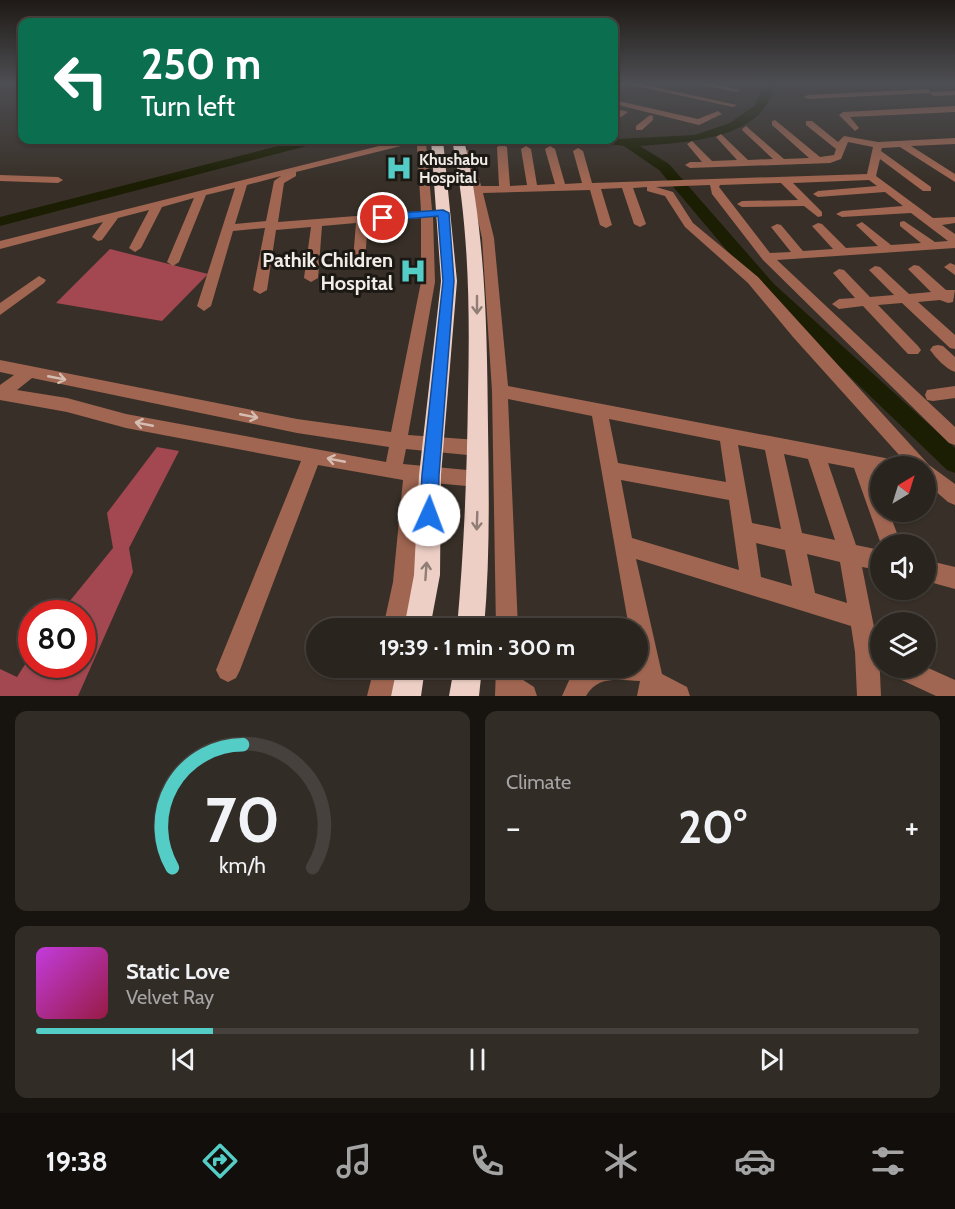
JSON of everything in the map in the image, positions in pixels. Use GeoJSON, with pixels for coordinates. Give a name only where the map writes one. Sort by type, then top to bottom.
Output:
{"type":"FeatureCollection","features":[{"type":"Feature","properties":{"kind":"highway"},"geometry":{"type":"LineString","coordinates":[[419,618],[427,575],[412,473],[433,445],[448,281],[435,213],[438,144]]}},
{"type":"Feature","properties":{"kind":"highway"},"geometry":{"type":"LineString","coordinates":[[459,144],[473,190],[477,278],[478,479],[471,618]]}},
{"type":"Feature","properties":{"kind":"highway"},"geometry":{"type":"LineString","coordinates":[[406,696],[409,678]]}},
{"type":"Feature","properties":{"kind":"highway"},"geometry":{"type":"LineString","coordinates":[[464,696],[467,678]]}},
{"type":"Feature","properties":{"kind":"street"},"geometry":{"type":"LineString","coordinates":[[643,116],[665,121]]}},
{"type":"Feature","properties":{"kind":"street"},"geometry":{"type":"LineString","coordinates":[[676,116],[699,122],[714,116]]}},
{"type":"Feature","properties":{"kind":"street"},"geometry":{"type":"LineString","coordinates":[[844,116],[855,128]]}},
{"type":"Feature","properties":{"kind":"street"},"geometry":{"type":"LineString","coordinates":[[639,128],[650,118]]}},
{"type":"Feature","properties":{"kind":"street"},"geometry":{"type":"LineString","coordinates":[[775,123],[818,161]]}},
{"type":"Feature","properties":{"kind":"street"},"geometry":{"type":"LineString","coordinates":[[809,123],[840,148]]}},
{"type":"Feature","properties":{"kind":"street"},"geometry":{"type":"LineString","coordinates":[[746,129],[782,162]]}},
{"type":"Feature","properties":{"kind":"street"},"geometry":{"type":"LineString","coordinates":[[721,136],[745,163]]}},
{"type":"Feature","properties":{"kind":"street"},"geometry":{"type":"LineString","coordinates":[[690,165],[837,159],[842,140],[846,139],[877,149],[927,189]]}},
{"type":"Feature","properties":{"kind":"street"},"geometry":{"type":"LineString","coordinates":[[877,149],[902,144],[955,141]]}},
{"type":"Feature","properties":{"kind":"street"},"geometry":{"type":"LineString","coordinates":[[934,142],[948,150]]}},
{"type":"Feature","properties":{"kind":"street"},"geometry":{"type":"LineString","coordinates":[[0,246],[397,144]]}},
{"type":"Feature","properties":{"kind":"street"},"geometry":{"type":"LineString","coordinates":[[396,618],[404,582],[412,473],[399,442],[428,282],[435,213],[421,144]]}},
{"type":"Feature","properties":{"kind":"street"},"geometry":{"type":"LineString","coordinates":[[692,144],[709,164]]}},
{"type":"Feature","properties":{"kind":"street"},"geometry":{"type":"LineString","coordinates":[[902,144],[955,179]]}},
{"type":"Feature","properties":{"kind":"street"},"geometry":{"type":"LineString","coordinates":[[502,147],[505,190]]}},
{"type":"Feature","properties":{"kind":"street"},"geometry":{"type":"LineString","coordinates":[[260,290],[279,181],[285,176],[397,148],[422,148]]}},
{"type":"Feature","properties":{"kind":"street"},"geometry":{"type":"LineString","coordinates":[[526,149],[532,189]]}},
{"type":"Feature","properties":{"kind":"street"},"geometry":{"type":"LineString","coordinates":[[550,149],[561,188]]}},
{"type":"Feature","properties":{"kind":"street"},"geometry":{"type":"LineString","coordinates":[[871,177],[877,149]]}},
{"type":"Feature","properties":{"kind":"street"},"geometry":{"type":"LineString","coordinates":[[578,152],[606,225]]}},
{"type":"Feature","properties":{"kind":"street"},"geometry":{"type":"LineString","coordinates":[[507,618],[500,391],[488,238],[473,190],[871,177],[955,242]]}},
{"type":"Feature","properties":{"kind":"street"},"geometry":{"type":"LineString","coordinates":[[0,178],[58,180]]}},
{"type":"Feature","properties":{"kind":"street"},"geometry":{"type":"LineString","coordinates":[[784,180],[807,203],[843,252]]}},
{"type":"Feature","properties":{"kind":"street"},"geometry":{"type":"LineString","coordinates":[[204,306],[242,183]]}},
{"type":"Feature","properties":{"kind":"street"},"geometry":{"type":"LineString","coordinates":[[712,183],[714,189],[768,257],[955,438]]}},
{"type":"Feature","properties":{"kind":"street"},"geometry":{"type":"LineString","coordinates":[[632,186],[640,224]]}},
{"type":"Feature","properties":{"kind":"street"},"geometry":{"type":"LineString","coordinates":[[632,186],[669,195],[689,225],[753,280],[798,333],[911,456]]}},
{"type":"Feature","properties":{"kind":"street"},"geometry":{"type":"LineString","coordinates":[[818,194],[886,189]]}},
{"type":"Feature","properties":{"kind":"street"},"geometry":{"type":"LineString","coordinates":[[173,262],[201,195]]}},
{"type":"Feature","properties":{"kind":"street"},"geometry":{"type":"LineString","coordinates":[[742,204],[807,203]]}},
{"type":"Feature","properties":{"kind":"street"},"geometry":{"type":"LineString","coordinates":[[135,248],[157,206]]}},
{"type":"Feature","properties":{"kind":"street"},"geometry":{"type":"LineString","coordinates":[[842,214],[915,210]]}},
{"type":"Feature","properties":{"kind":"street"},"geometry":{"type":"LineString","coordinates":[[228,228],[435,213]]}},
{"type":"Feature","properties":{"kind":"street"},"geometry":{"type":"LineString","coordinates":[[98,237],[113,217]]}},
{"type":"Feature","properties":{"kind":"street"},"geometry":{"type":"LineString","coordinates":[[359,260],[362,219]]}},
{"type":"Feature","properties":{"kind":"street"},"geometry":{"type":"LineString","coordinates":[[931,222],[955,220]]}},
{"type":"Feature","properties":{"kind":"street"},"geometry":{"type":"LineString","coordinates":[[311,278],[317,223]]}},
{"type":"Feature","properties":{"kind":"street"},"geometry":{"type":"LineString","coordinates":[[904,224],[933,246]]}},
{"type":"Feature","properties":{"kind":"street"},"geometry":{"type":"LineString","coordinates":[[862,225],[889,249]]}},
{"type":"Feature","properties":{"kind":"street"},"geometry":{"type":"LineString","coordinates":[[777,227],[801,255]]}},
{"type":"Feature","properties":{"kind":"street"},"geometry":{"type":"LineString","coordinates":[[768,257],[933,246],[955,242]]}},
{"type":"Feature","properties":{"kind":"street"},"geometry":{"type":"LineString","coordinates":[[914,269],[951,298]]}},
{"type":"Feature","properties":{"kind":"street"},"geometry":{"type":"LineString","coordinates":[[875,270],[955,344]]}},
{"type":"Feature","properties":{"kind":"street"},"geometry":{"type":"LineString","coordinates":[[839,273],[913,350]]}},
{"type":"Feature","properties":{"kind":"street"},"geometry":{"type":"LineString","coordinates":[[0,310],[39,280]]}},
{"type":"Feature","properties":{"kind":"street"},"geometry":{"type":"LineString","coordinates":[[839,304],[951,298]]}},
{"type":"Feature","properties":{"kind":"street"},"geometry":{"type":"LineString","coordinates":[[938,350],[955,366]]}},
{"type":"Feature","properties":{"kind":"street"},"geometry":{"type":"LineString","coordinates":[[478,448],[399,442],[318,430],[10,371],[0,394],[67,405],[126,421],[312,456],[412,473],[478,479]]}},
{"type":"Feature","properties":{"kind":"street"},"geometry":{"type":"LineString","coordinates":[[500,391],[870,464]]}},
{"type":"Feature","properties":{"kind":"street"},"geometry":{"type":"LineString","coordinates":[[933,395],[955,392]]}},
{"type":"Feature","properties":{"kind":"street"},"geometry":{"type":"LineString","coordinates":[[599,410],[650,682]]}},
{"type":"Feature","properties":{"kind":"street"},"geometry":{"type":"LineString","coordinates":[[728,435],[752,585]]}},
{"type":"Feature","properties":{"kind":"street"},"geometry":{"type":"LineString","coordinates":[[773,444],[806,601]]}},
{"type":"Feature","properties":{"kind":"street"},"geometry":{"type":"LineString","coordinates":[[815,452],[849,553],[861,618],[870,644]]}},
{"type":"Feature","properties":{"kind":"street"},"geometry":{"type":"LineString","coordinates":[[228,669],[312,456]]}},
{"type":"Feature","properties":{"kind":"street"},"geometry":{"type":"LineString","coordinates":[[861,462],[887,534]]}},
{"type":"Feature","properties":{"kind":"street"},"geometry":{"type":"LineString","coordinates":[[610,470],[737,493]]}},
{"type":"Feature","properties":{"kind":"street"},"geometry":{"type":"LineString","coordinates":[[936,480],[955,496]]}},
{"type":"Feature","properties":{"kind":"street"},"geometry":{"type":"LineString","coordinates":[[743,531],[870,558]]}},
{"type":"Feature","properties":{"kind":"street"},"geometry":{"type":"LineString","coordinates":[[623,544],[861,618]]}},
{"type":"Feature","properties":{"kind":"street"},"geometry":{"type":"LineString","coordinates":[[936,573],[955,578]]}},
{"type":"Feature","properties":{"kind":"street"},"geometry":{"type":"LineString","coordinates":[[574,696],[581,679],[596,670],[650,682],[678,696]]}},
{"type":"Feature","properties":{"kind":"street"},"geometry":{"type":"LineString","coordinates":[[379,696],[384,678]]}},
{"type":"Feature","properties":{"kind":"street"},"geometry":{"type":"LineString","coordinates":[[869,696],[871,678]]}},
{"type":"Feature","properties":{"kind":"street"},"geometry":{"type":"LineString","coordinates":[[924,678],[955,692]]}},
{"type":"Feature","properties":{"kind":"shaded area"},"geometry":{"type":"Polygon","coordinates":[[[110,249],[208,274],[162,321],[56,303],[110,249]]]}},
{"type":"Feature","properties":{"kind":"shaded area"},"geometry":{"type":"Polygon","coordinates":[[[157,447],[179,451],[129,548],[133,572],[96,655],[96,600],[71,600],[113,548],[107,513],[157,447]]]}},
{"type":"Feature","properties":{"kind":"shaded area"},"geometry":{"type":"Polygon","coordinates":[[[0,669],[17,677],[86,678],[78,696],[0,696],[0,669]]]}},
{"type":"Feature","properties":{"kind":"waterway"},"geometry":{"type":"LineString","coordinates":[[627,143],[697,138],[734,125],[747,116]]}},
{"type":"Feature","properties":{"kind":"waterway"},"geometry":{"type":"LineString","coordinates":[[618,142],[627,143]]}},
{"type":"Feature","properties":{"kind":"waterway"},"geometry":{"type":"LineString","coordinates":[[627,143],[664,167],[768,288],[955,463]]}},
{"type":"Feature","properties":{"kind":"waterway"},"geometry":{"type":"LineString","coordinates":[[0,222],[299,144]]}},
{"type":"Feature","properties":{"kind":"place","name":"Khushabu Hospital"},"geometry":{"type":"Point","coordinates":[399,168]}},
{"type":"Feature","properties":{"kind":"place","name":"Pathik Children Hospital"},"geometry":{"type":"Point","coordinates":[413,271]}},
{"type":"Feature","properties":{"kind":"route"},"geometry":{"type":"LineString","coordinates":[[383,218],[443,213],[448,281],[430,475],[429,515]]}}]}
